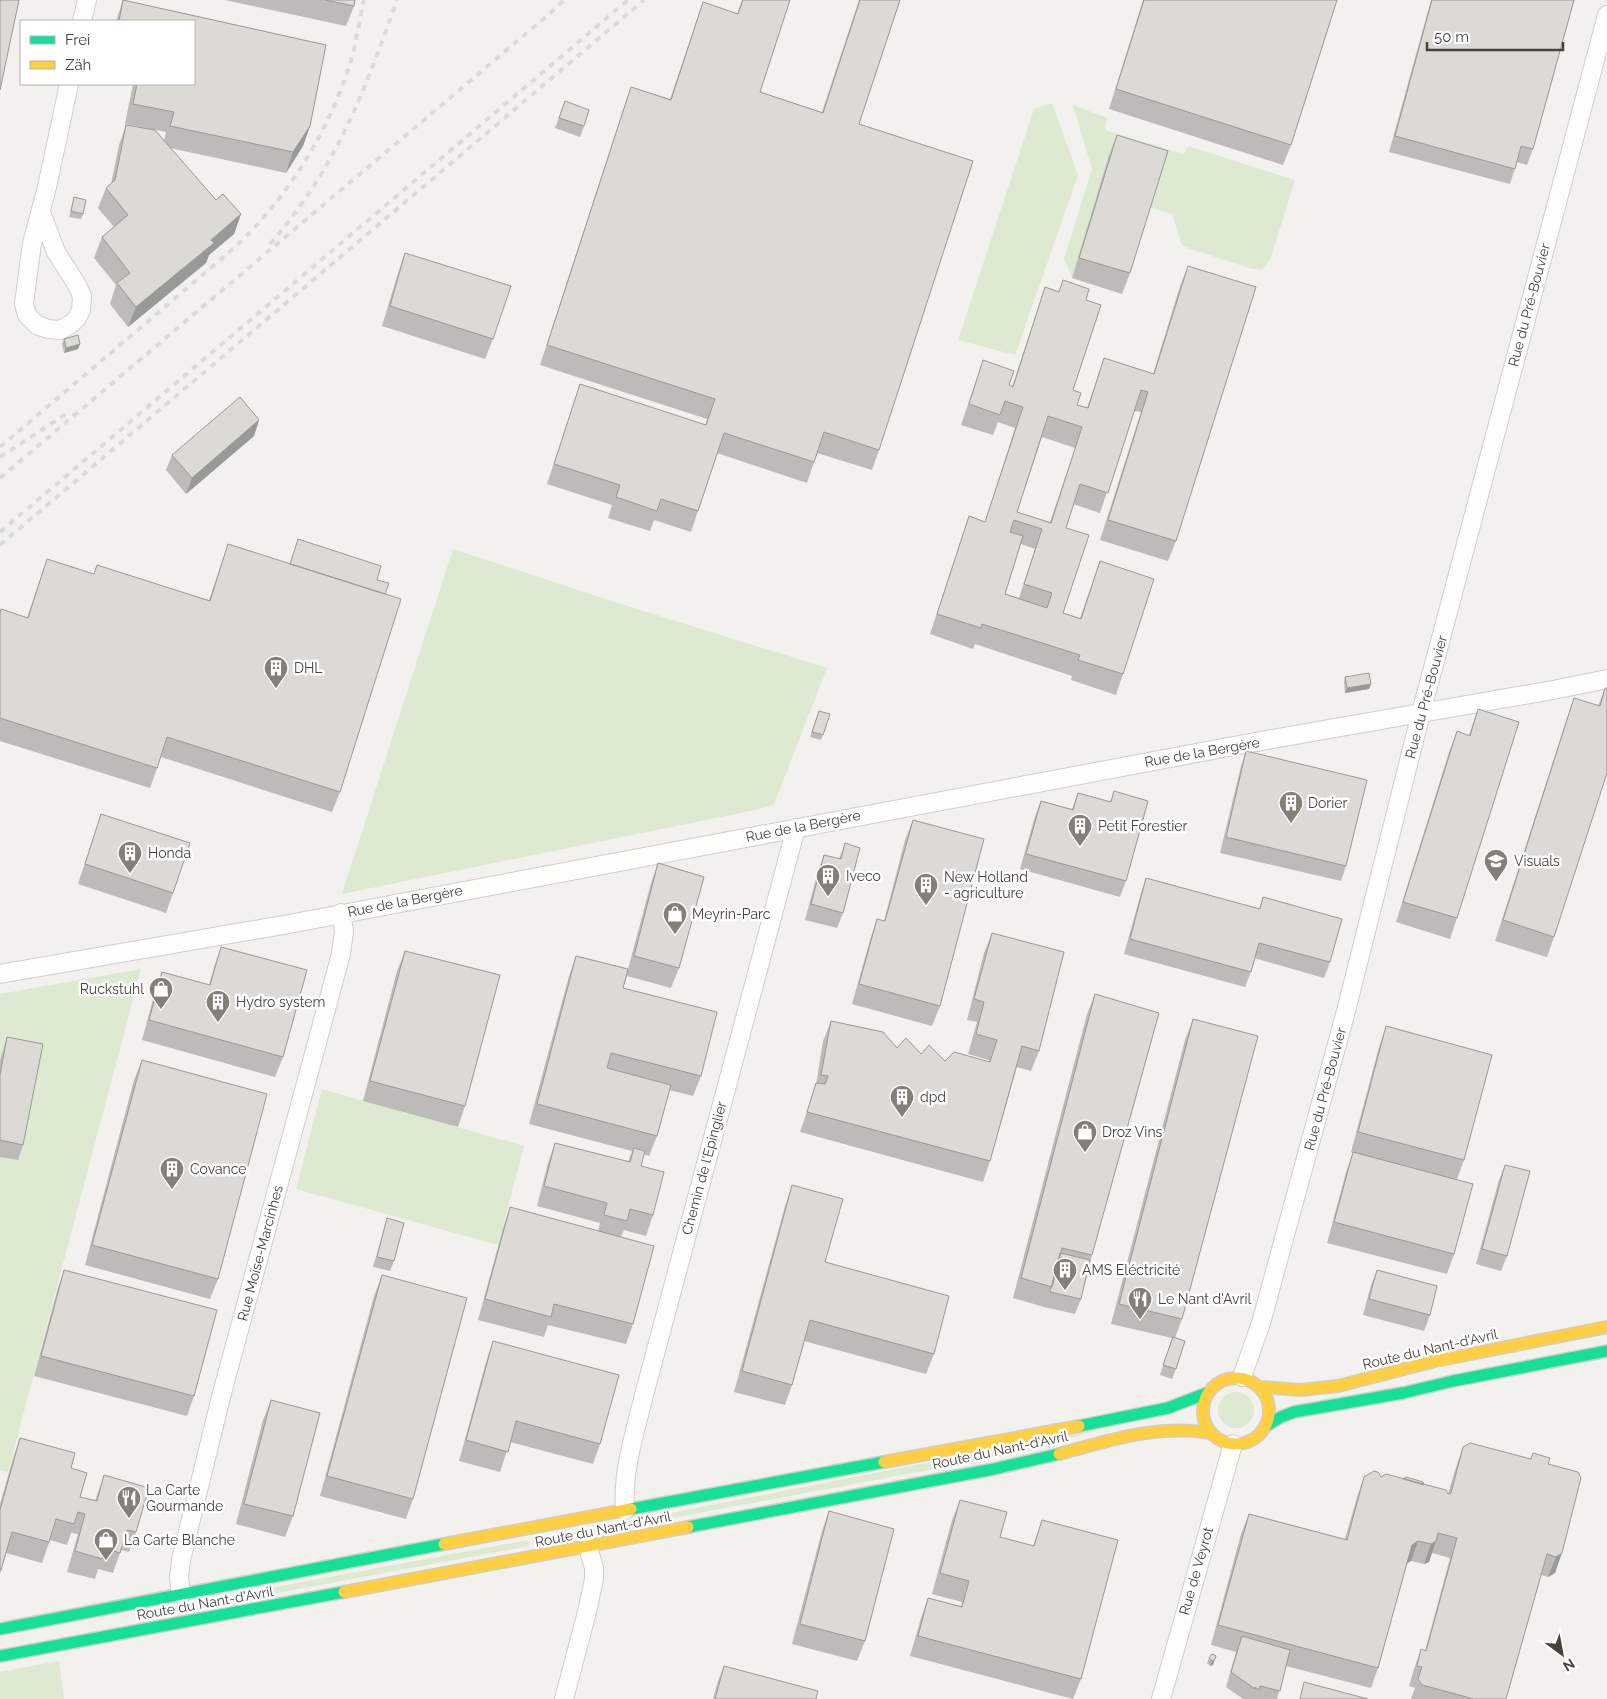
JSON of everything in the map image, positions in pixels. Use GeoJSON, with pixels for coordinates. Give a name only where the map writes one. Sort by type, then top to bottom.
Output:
{"type":"FeatureCollection","features":[{"type":"Feature","properties":{"kind":"main road","name":"Route du Nant-d'Avril"},"geometry":{"type":"LineString","coordinates":[[1260,1387],[1301,1390],[1338,1386],[1434,1362],[1607,1327]]}},
{"type":"Feature","properties":{"kind":"main road"},"geometry":{"type":"LineString","coordinates":[[1266,1426],[1294,1412],[1403,1393],[1453,1380],[1607,1351]]}},
{"type":"Feature","properties":{"kind":"main road"},"geometry":{"type":"LineString","coordinates":[[1226,1378],[1251,1380],[1260,1387],[1268,1400],[1270,1417],[1259,1435],[1251,1441],[1233,1444],[1224,1442],[1211,1433],[1203,1416],[1207,1393],[1226,1378]]}},
{"type":"Feature","properties":{"kind":"main road","name":"Route du Nant-d'Avril"},"geometry":{"type":"LineString","coordinates":[[0,1629],[1099,1422],[1177,1406],[1193,1401],[1207,1393]]}},
{"type":"Feature","properties":{"kind":"main road","name":"Route du Nant-d'Avril"},"geometry":{"type":"LineString","coordinates":[[0,1656],[588,1547],[1034,1461],[1134,1435],[1181,1429],[1211,1433]]}},
{"type":"Feature","properties":{"kind":"street"},"geometry":{"type":"LineString","coordinates":[[82,20],[87,0]]}},
{"type":"Feature","properties":{"kind":"street","name":"Rue du Pré-Bouvier"},"geometry":{"type":"LineString","coordinates":[[1242,1378],[1262,1323],[1346,1011],[1421,713],[1607,15]]}},
{"type":"Feature","properties":{"kind":"street"},"geometry":{"type":"LineString","coordinates":[[41,212],[56,252],[77,284],[82,296],[81,310],[76,318],[71,324],[60,330],[48,329],[37,325],[28,315],[24,304],[32,243],[41,212],[69,85]]}},
{"type":"Feature","properties":{"kind":"street","name":"Rue de la Bergère"},"geometry":{"type":"LineString","coordinates":[[0,974],[341,913],[1607,679]]}},
{"type":"Feature","properties":{"kind":"street","name":"Chemin de l'Epinglier"},"geometry":{"type":"LineString","coordinates":[[625,1510],[625,1478],[644,1395],[796,828]]}},
{"type":"Feature","properties":{"kind":"street","name":"Rue Moïse-Marcinhes"},"geometry":{"type":"LineString","coordinates":[[181,1594],[179,1578],[181,1560],[218,1412],[341,954],[344,931],[341,913]]}},
{"type":"Feature","properties":{"kind":"street","name":"Rue de Veyrot"},"geometry":{"type":"LineString","coordinates":[[1161,1699],[1233,1444]]}},
{"type":"Feature","properties":{"kind":"street"},"geometry":{"type":"LineString","coordinates":[[564,1699],[588,1612],[594,1579],[594,1568],[588,1547]]}},
{"type":"Feature","properties":{"kind":"green space"},"geometry":{"type":"Polygon","coordinates":[[[1052,103],[1078,175],[1015,355],[958,340],[1034,109],[1052,103]]]}},
{"type":"Feature","properties":{"kind":"green space"},"geometry":{"type":"Polygon","coordinates":[[[1073,105],[1107,118],[1105,130],[1184,154],[1188,146],[1295,180],[1270,260],[1262,270],[1249,268],[1182,246],[1172,214],[1149,207],[1110,155],[1072,278],[1064,259],[1092,169],[1073,105]]]}},
{"type":"Feature","properties":{"kind":"green space"},"geometry":{"type":"Polygon","coordinates":[[[453,549],[827,668],[774,804],[760,809],[342,894],[453,549]]]}},
{"type":"Feature","properties":{"kind":"green space"},"geometry":{"type":"Polygon","coordinates":[[[141,969],[8,1472],[0,1470],[0,994],[141,969]]]}},
{"type":"Feature","properties":{"kind":"green space"},"geometry":{"type":"Polygon","coordinates":[[[322,1089],[524,1146],[498,1245],[296,1189],[322,1089]]]}},
{"type":"Feature","properties":{"kind":"green space"},"geometry":{"type":"Polygon","coordinates":[[[1236,1392],[1248,1398],[1254,1410],[1248,1422],[1236,1428],[1224,1422],[1218,1410],[1224,1398],[1236,1392]]]}},
{"type":"Feature","properties":{"kind":"green space"},"geometry":{"type":"Polygon","coordinates":[[[1100,1429],[1024,1452],[545,1542],[544,1538],[1100,1429]]]}},
{"type":"Feature","properties":{"kind":"green space"},"geometry":{"type":"Polygon","coordinates":[[[528,1540],[529,1546],[138,1619],[138,1613],[528,1540]]]}},
{"type":"Feature","properties":{"kind":"green space"},"geometry":{"type":"Polygon","coordinates":[[[59,1661],[64,1699],[0,1699],[0,1672],[59,1661]]]}},
{"type":"Feature","properties":{"kind":"building"},"geometry":{"type":"Polygon","coordinates":[[[0,0],[19,0],[0,90],[0,0]]]}},
{"type":"Feature","properties":{"kind":"building"},"geometry":{"type":"Polygon","coordinates":[[[123,0],[326,45],[310,126],[293,152],[170,126],[174,112],[133,104],[137,85],[195,85],[195,20],[119,20],[123,0]]]}},
{"type":"Feature","properties":{"kind":"building"},"geometry":{"type":"Polygon","coordinates":[[[325,0],[355,0],[354,6],[325,0]]]}},
{"type":"Feature","properties":{"kind":"building"},"geometry":{"type":"Polygon","coordinates":[[[743,0],[790,0],[760,92],[823,113],[860,0],[900,0],[859,124],[973,161],[879,450],[824,432],[814,462],[724,433],[698,511],[661,499],[657,511],[616,497],[620,485],[554,464],[580,384],[706,425],[715,399],[547,345],[631,87],[671,100],[703,2],[738,14],[743,0]]]}},
{"type":"Feature","properties":{"kind":"building"},"geometry":{"type":"Polygon","coordinates":[[[1144,0],[1337,0],[1291,145],[1116,89],[1144,0]]]}},
{"type":"Feature","properties":{"kind":"building"},"geometry":{"type":"Polygon","coordinates":[[[1432,0],[1574,0],[1533,149],[1521,146],[1515,169],[1395,136],[1432,0]]]}},
{"type":"Feature","properties":{"kind":"building"},"geometry":{"type":"Polygon","coordinates":[[[565,101],[589,110],[584,126],[559,118],[565,101]]]}},
{"type":"Feature","properties":{"kind":"building"},"geometry":{"type":"Polygon","coordinates":[[[126,125],[155,130],[216,200],[223,194],[241,214],[211,240],[214,243],[136,307],[117,283],[130,273],[102,237],[128,215],[106,188],[115,180],[126,125]]]}},
{"type":"Feature","properties":{"kind":"building"},"geometry":{"type":"Polygon","coordinates":[[[1117,135],[1168,151],[1130,273],[1079,258],[1117,135]]]}},
{"type":"Feature","properties":{"kind":"building"},"geometry":{"type":"Polygon","coordinates":[[[74,197],[86,200],[83,214],[71,211],[74,197]]]}},
{"type":"Feature","properties":{"kind":"building"},"geometry":{"type":"Polygon","coordinates":[[[405,253],[511,286],[493,339],[390,306],[405,253]]]}},
{"type":"Feature","properties":{"kind":"building"},"geometry":{"type":"Polygon","coordinates":[[[1188,266],[1256,287],[1176,541],[1108,520],[1148,392],[1141,390],[1108,493],[1080,484],[1066,528],[1089,535],[1063,613],[1081,619],[1100,561],[1154,579],[1123,674],[1078,660],[1080,655],[982,624],[981,628],[937,614],[969,516],[985,522],[1023,407],[1005,401],[1000,415],[969,404],[983,360],[1014,371],[1009,385],[1013,387],[1045,287],[1059,292],[1063,280],[1089,289],[1086,300],[1101,305],[1073,390],[1081,393],[1077,405],[1088,408],[1104,358],[1154,374],[1188,266]],[[1048,416],[1017,512],[1051,523],[1082,427],[1048,416]],[[1014,520],[1010,532],[1023,536],[1005,594],[1047,608],[1052,593],[1024,584],[1042,529],[1014,520]]]}},
{"type":"Feature","properties":{"kind":"building"},"geometry":{"type":"Polygon","coordinates":[[[78,335],[80,344],[66,348],[64,339],[78,335]]]}},
{"type":"Feature","properties":{"kind":"building"},"geometry":{"type":"Polygon","coordinates":[[[240,397],[259,420],[192,478],[172,455],[240,397]]]}},
{"type":"Feature","properties":{"kind":"building"},"geometry":{"type":"Polygon","coordinates":[[[298,539],[381,566],[377,580],[389,583],[385,594],[290,564],[298,539]]]}},
{"type":"Feature","properties":{"kind":"building"},"geometry":{"type":"Polygon","coordinates":[[[228,544],[401,599],[340,792],[167,737],[157,768],[0,718],[0,612],[1,609],[28,618],[47,559],[94,574],[97,565],[210,601],[228,544]]]}},
{"type":"Feature","properties":{"kind":"building"},"geometry":{"type":"Polygon","coordinates":[[[1369,673],[1371,684],[1347,688],[1345,677],[1369,673]]]}},
{"type":"Feature","properties":{"kind":"building"},"geometry":{"type":"Polygon","coordinates":[[[1605,688],[1607,688],[1607,773],[1554,937],[1503,920],[1574,698],[1600,706],[1605,688]]]}},
{"type":"Feature","properties":{"kind":"building"},"geometry":{"type":"Polygon","coordinates":[[[1478,709],[1519,722],[1457,918],[1403,902],[1457,731],[1470,736],[1478,709]]]}},
{"type":"Feature","properties":{"kind":"building"},"geometry":{"type":"Polygon","coordinates":[[[819,711],[830,714],[823,735],[812,732],[819,711]]]}},
{"type":"Feature","properties":{"kind":"building","name":"Dorier"},"geometry":{"type":"Polygon","coordinates":[[[1246,751],[1367,780],[1346,866],[1226,837],[1246,751]]]}},
{"type":"Feature","properties":{"kind":"building","name":"Petit Forestier"},"geometry":{"type":"Polygon","coordinates":[[[1114,791],[1148,801],[1126,881],[1026,854],[1041,801],[1073,810],[1078,793],[1111,802],[1114,791]]]}},
{"type":"Feature","properties":{"kind":"building"},"geometry":{"type":"Polygon","coordinates":[[[101,814],[190,843],[173,893],[85,864],[101,814]]]}},
{"type":"Feature","properties":{"kind":"building","name":"New Holland - agriculture"},"geometry":{"type":"Polygon","coordinates":[[[913,820],[984,839],[940,1006],[859,984],[877,919],[885,921],[913,820]]]}},
{"type":"Feature","properties":{"kind":"building","name":"Iveco"},"geometry":{"type":"Polygon","coordinates":[[[845,843],[860,848],[843,913],[811,904],[824,855],[841,859],[845,843]]]}},
{"type":"Feature","properties":{"kind":"building"},"geometry":{"type":"Polygon","coordinates":[[[658,863],[704,877],[679,968],[634,956],[658,863]]]}},
{"type":"Feature","properties":{"kind":"building"},"geometry":{"type":"Polygon","coordinates":[[[1146,878],[1260,909],[1263,897],[1342,919],[1330,962],[1259,943],[1251,972],[1130,939],[1146,878]]]}},
{"type":"Feature","properties":{"kind":"building"},"geometry":{"type":"Polygon","coordinates":[[[992,933],[1064,952],[1039,1051],[1022,1046],[990,1161],[807,1112],[816,1083],[825,1084],[828,1076],[821,1075],[831,1021],[883,1032],[897,1048],[906,1038],[921,1054],[929,1045],[945,1061],[954,1052],[990,1062],[997,1040],[976,1034],[984,1002],[974,999],[992,933]]]}},
{"type":"Feature","properties":{"kind":"building","name":"Hydro system"},"geometry":{"type":"Polygon","coordinates":[[[221,947],[307,970],[283,1057],[149,1020],[162,972],[210,985],[221,947]]]}},
{"type":"Feature","properties":{"kind":"building"},"geometry":{"type":"Polygon","coordinates":[[[405,951],[500,975],[465,1106],[370,1081],[405,951]]]}},
{"type":"Feature","properties":{"kind":"building"},"geometry":{"type":"Polygon","coordinates":[[[576,956],[628,969],[623,988],[717,1012],[701,1076],[611,1053],[607,1068],[671,1085],[657,1136],[537,1104],[576,956]]]}},
{"type":"Feature","properties":{"kind":"building","name":"Droz Vins"},"geometry":{"type":"Polygon","coordinates":[[[1095,994],[1159,1013],[1092,1255],[1062,1248],[1052,1287],[1021,1278],[1095,994]]]}},
{"type":"Feature","properties":{"kind":"building"},"geometry":{"type":"Polygon","coordinates":[[[1193,1019],[1258,1036],[1182,1319],[1119,1304],[1193,1019]]]}},
{"type":"Feature","properties":{"kind":"building"},"geometry":{"type":"Polygon","coordinates":[[[1386,1026],[1492,1055],[1464,1160],[1358,1132],[1386,1026]]]}},
{"type":"Feature","properties":{"kind":"building"},"geometry":{"type":"Polygon","coordinates":[[[7,1037],[43,1044],[23,1145],[0,1140],[0,1075],[7,1037]]]}},
{"type":"Feature","properties":{"kind":"building","name":"Covance"},"geometry":{"type":"Polygon","coordinates":[[[142,1060],[267,1094],[218,1279],[92,1245],[142,1060]]]}},
{"type":"Feature","properties":{"kind":"building"},"geometry":{"type":"Polygon","coordinates":[[[555,1143],[630,1162],[634,1148],[645,1151],[641,1166],[664,1172],[653,1215],[630,1209],[627,1221],[604,1215],[607,1203],[544,1186],[555,1143]]]}},
{"type":"Feature","properties":{"kind":"building"},"geometry":{"type":"Polygon","coordinates":[[[1353,1152],[1473,1184],[1454,1254],[1334,1222],[1353,1152]]]}},
{"type":"Feature","properties":{"kind":"building"},"geometry":{"type":"Polygon","coordinates":[[[1505,1165],[1530,1171],[1507,1256],[1482,1249],[1505,1165]]]}},
{"type":"Feature","properties":{"kind":"building"},"geometry":{"type":"Polygon","coordinates":[[[792,1185],[843,1199],[825,1262],[949,1296],[934,1354],[810,1320],[792,1385],[742,1371],[792,1185]]]}},
{"type":"Feature","properties":{"kind":"building"},"geometry":{"type":"Polygon","coordinates":[[[510,1207],[654,1246],[633,1324],[554,1304],[551,1317],[485,1299],[510,1207]]]}},
{"type":"Feature","properties":{"kind":"building"},"geometry":{"type":"Polygon","coordinates":[[[387,1218],[404,1223],[394,1261],[377,1257],[387,1218]]]}},
{"type":"Feature","properties":{"kind":"building"},"geometry":{"type":"Polygon","coordinates":[[[1060,1253],[1090,1260],[1081,1299],[1050,1292],[1060,1253]]]}},
{"type":"Feature","properties":{"kind":"building"},"geometry":{"type":"Polygon","coordinates":[[[64,1270],[217,1310],[194,1396],[41,1356],[64,1270]]]}},
{"type":"Feature","properties":{"kind":"building"},"geometry":{"type":"Polygon","coordinates":[[[1377,1270],[1437,1286],[1430,1315],[1369,1299],[1377,1270]]]}},
{"type":"Feature","properties":{"kind":"building"},"geometry":{"type":"Polygon","coordinates":[[[382,1275],[467,1298],[413,1499],[327,1476],[382,1275]]]}},
{"type":"Feature","properties":{"kind":"building"},"geometry":{"type":"Polygon","coordinates":[[[1173,1337],[1185,1341],[1176,1369],[1163,1365],[1173,1337]]]}},
{"type":"Feature","properties":{"kind":"building"},"geometry":{"type":"Polygon","coordinates":[[[493,1341],[619,1375],[600,1444],[516,1421],[508,1452],[466,1440],[493,1341]]]}},
{"type":"Feature","properties":{"kind":"building"},"geometry":{"type":"Polygon","coordinates":[[[271,1400],[320,1413],[293,1516],[244,1504],[271,1400]]]}},
{"type":"Feature","properties":{"kind":"building"},"geometry":{"type":"Polygon","coordinates":[[[20,1438],[75,1453],[71,1468],[87,1473],[80,1497],[97,1501],[104,1475],[149,1488],[136,1532],[127,1530],[120,1553],[105,1548],[102,1559],[75,1551],[85,1514],[78,1512],[74,1524],[56,1519],[49,1542],[12,1532],[0,1570],[0,1510],[20,1438]]]}},
{"type":"Feature","properties":{"kind":"building"},"geometry":{"type":"Polygon","coordinates":[[[1470,1443],[1531,1459],[1533,1453],[1550,1458],[1548,1464],[1578,1472],[1581,1478],[1562,1553],[1556,1557],[1547,1554],[1506,1699],[1474,1699],[1422,1685],[1418,1679],[1422,1667],[1417,1666],[1421,1649],[1426,1651],[1457,1538],[1438,1533],[1436,1541],[1431,1544],[1418,1541],[1412,1545],[1378,1668],[1218,1625],[1249,1514],[1347,1540],[1364,1477],[1374,1471],[1378,1472],[1381,1477],[1386,1474],[1446,1490],[1448,1494],[1451,1493],[1463,1447],[1470,1443]]]}},
{"type":"Feature","properties":{"kind":"building"},"geometry":{"type":"Polygon","coordinates":[[[1406,1477],[1423,1482],[1424,1485],[1403,1479],[1406,1477]]]}},
{"type":"Feature","properties":{"kind":"building"},"geometry":{"type":"Polygon","coordinates":[[[960,1500],[1007,1512],[1000,1537],[1034,1546],[1042,1520],[1118,1540],[1081,1679],[918,1636],[928,1598],[962,1607],[969,1581],[940,1573],[960,1500]]]}},
{"type":"Feature","properties":{"kind":"building"},"geometry":{"type":"Polygon","coordinates":[[[829,1511],[894,1529],[865,1641],[800,1624],[829,1511]]]}},
{"type":"Feature","properties":{"kind":"building"},"geometry":{"type":"Polygon","coordinates":[[[1242,1636],[1290,1650],[1280,1691],[1260,1686],[1259,1690],[1255,1687],[1255,1689],[1231,1672],[1242,1636]]]}},
{"type":"Feature","properties":{"kind":"building"},"geometry":{"type":"Polygon","coordinates":[[[1212,1654],[1216,1656],[1212,1661],[1209,1658],[1212,1654]]]}},
{"type":"Feature","properties":{"kind":"building"},"geometry":{"type":"Polygon","coordinates":[[[724,1666],[818,1691],[816,1699],[715,1699],[724,1666]]]}},
{"type":"Feature","properties":{"kind":"building"},"geometry":{"type":"Polygon","coordinates":[[[1304,1682],[1368,1699],[1300,1699],[1304,1682]]]}},
{"type":"Feature","properties":{"kind":"railway"},"geometry":{"type":"LineString","coordinates":[[0,447],[233,249],[270,210],[302,166],[329,118],[349,67],[364,0]]}},
{"type":"Feature","properties":{"kind":"railway"},"geometry":{"type":"LineString","coordinates":[[270,244],[313,187],[346,128],[373,66],[397,0]]}},
{"type":"Feature","properties":{"kind":"railway"},"geometry":{"type":"LineString","coordinates":[[0,478],[564,0]]}},
{"type":"Feature","properties":{"kind":"railway"},"geometry":{"type":"LineString","coordinates":[[0,532],[628,0]]}},
{"type":"Feature","properties":{"kind":"railway"},"geometry":{"type":"LineString","coordinates":[[0,545],[644,0]]}},
{"type":"Feature","properties":{"kind":"railway"},"geometry":{"type":"LineString","coordinates":[[0,457],[69,412]]}},
{"type":"Feature","properties":{"kind":"traffic: fast"},"geometry":{"type":"LineString","coordinates":[[1266,1426],[1294,1412],[1403,1393],[1453,1381],[1607,1351]]}},
{"type":"Feature","properties":{"kind":"traffic: fast"},"geometry":{"type":"LineString","coordinates":[[1079,1426],[1168,1408],[1207,1393]]}},
{"type":"Feature","properties":{"kind":"traffic: fast"},"geometry":{"type":"LineString","coordinates":[[688,1527],[994,1469],[1059,1454]]}},
{"type":"Feature","properties":{"kind":"traffic: fast"},"geometry":{"type":"LineString","coordinates":[[631,1509],[884,1462]]}},
{"type":"Feature","properties":{"kind":"traffic: fast"},"geometry":{"type":"LineString","coordinates":[[0,1629],[444,1544]]}},
{"type":"Feature","properties":{"kind":"traffic: fast"},"geometry":{"type":"LineString","coordinates":[[0,1656],[344,1592]]}},
{"type":"Feature","properties":{"kind":"traffic: slow"},"geometry":{"type":"LineString","coordinates":[[1260,1387],[1301,1390],[1338,1386],[1435,1361],[1607,1327]]}},
{"type":"Feature","properties":{"kind":"traffic: slow"},"geometry":{"type":"LineString","coordinates":[[1229,1378],[1243,1378],[1255,1383],[1264,1392],[1269,1404],[1269,1411],[1267,1424],[1260,1435],[1243,1444],[1229,1444],[1217,1439],[1208,1430],[1203,1418],[1203,1404],[1208,1392],[1217,1383],[1229,1378]]}},
{"type":"Feature","properties":{"kind":"traffic: slow"},"geometry":{"type":"LineString","coordinates":[[884,1462],[1079,1426]]}},
{"type":"Feature","properties":{"kind":"traffic: slow"},"geometry":{"type":"LineString","coordinates":[[1059,1454],[1116,1439],[1153,1432],[1191,1431],[1211,1433]]}},
{"type":"Feature","properties":{"kind":"traffic: slow"},"geometry":{"type":"LineString","coordinates":[[444,1544],[631,1509]]}},
{"type":"Feature","properties":{"kind":"traffic: slow"},"geometry":{"type":"LineString","coordinates":[[344,1592],[688,1527]]}},
{"type":"Feature","properties":{"kind":"place","name":"DHL"},"geometry":{"type":"Point","coordinates":[276,689]}},
{"type":"Feature","properties":{"kind":"place","name":"Dorier"},"geometry":{"type":"Point","coordinates":[1291,824]}},
{"type":"Feature","properties":{"kind":"place","name":"Petit Forestier"},"geometry":{"type":"Point","coordinates":[1080,847]}},
{"type":"Feature","properties":{"kind":"place","name":"Honda"},"geometry":{"type":"Point","coordinates":[130,874]}},
{"type":"Feature","properties":{"kind":"place","name":"Visuals"},"geometry":{"type":"Point","coordinates":[1496,882]}},
{"type":"Feature","properties":{"kind":"place","name":"Iveco"},"geometry":{"type":"Point","coordinates":[828,897]}},
{"type":"Feature","properties":{"kind":"place","name":"New Holland - agriculture"},"geometry":{"type":"Point","coordinates":[926,906]}},
{"type":"Feature","properties":{"kind":"place","name":"Meyrin-Parc"},"geometry":{"type":"Point","coordinates":[675,935]}},
{"type":"Feature","properties":{"kind":"place","name":"Ruckstuhl"},"geometry":{"type":"Point","coordinates":[161,1010]}},
{"type":"Feature","properties":{"kind":"place","name":"Hydro system"},"geometry":{"type":"Point","coordinates":[218,1023]}},
{"type":"Feature","properties":{"kind":"place","name":"dpd"},"geometry":{"type":"Point","coordinates":[902,1118]}},
{"type":"Feature","properties":{"kind":"place","name":"Droz Vins"},"geometry":{"type":"Point","coordinates":[1085,1153]}},
{"type":"Feature","properties":{"kind":"place","name":"Covance"},"geometry":{"type":"Point","coordinates":[172,1190]}},
{"type":"Feature","properties":{"kind":"place","name":"AMS Eléctricité"},"geometry":{"type":"Point","coordinates":[1065,1291]}},
{"type":"Feature","properties":{"kind":"place","name":"Le Nant d'Avril"},"geometry":{"type":"Point","coordinates":[1140,1320]}},
{"type":"Feature","properties":{"kind":"place","name":"La Carte Gourmande"},"geometry":{"type":"Point","coordinates":[129,1519]}},
{"type":"Feature","properties":{"kind":"place","name":"La Carte Blanche"},"geometry":{"type":"Point","coordinates":[106,1561]}}]}
